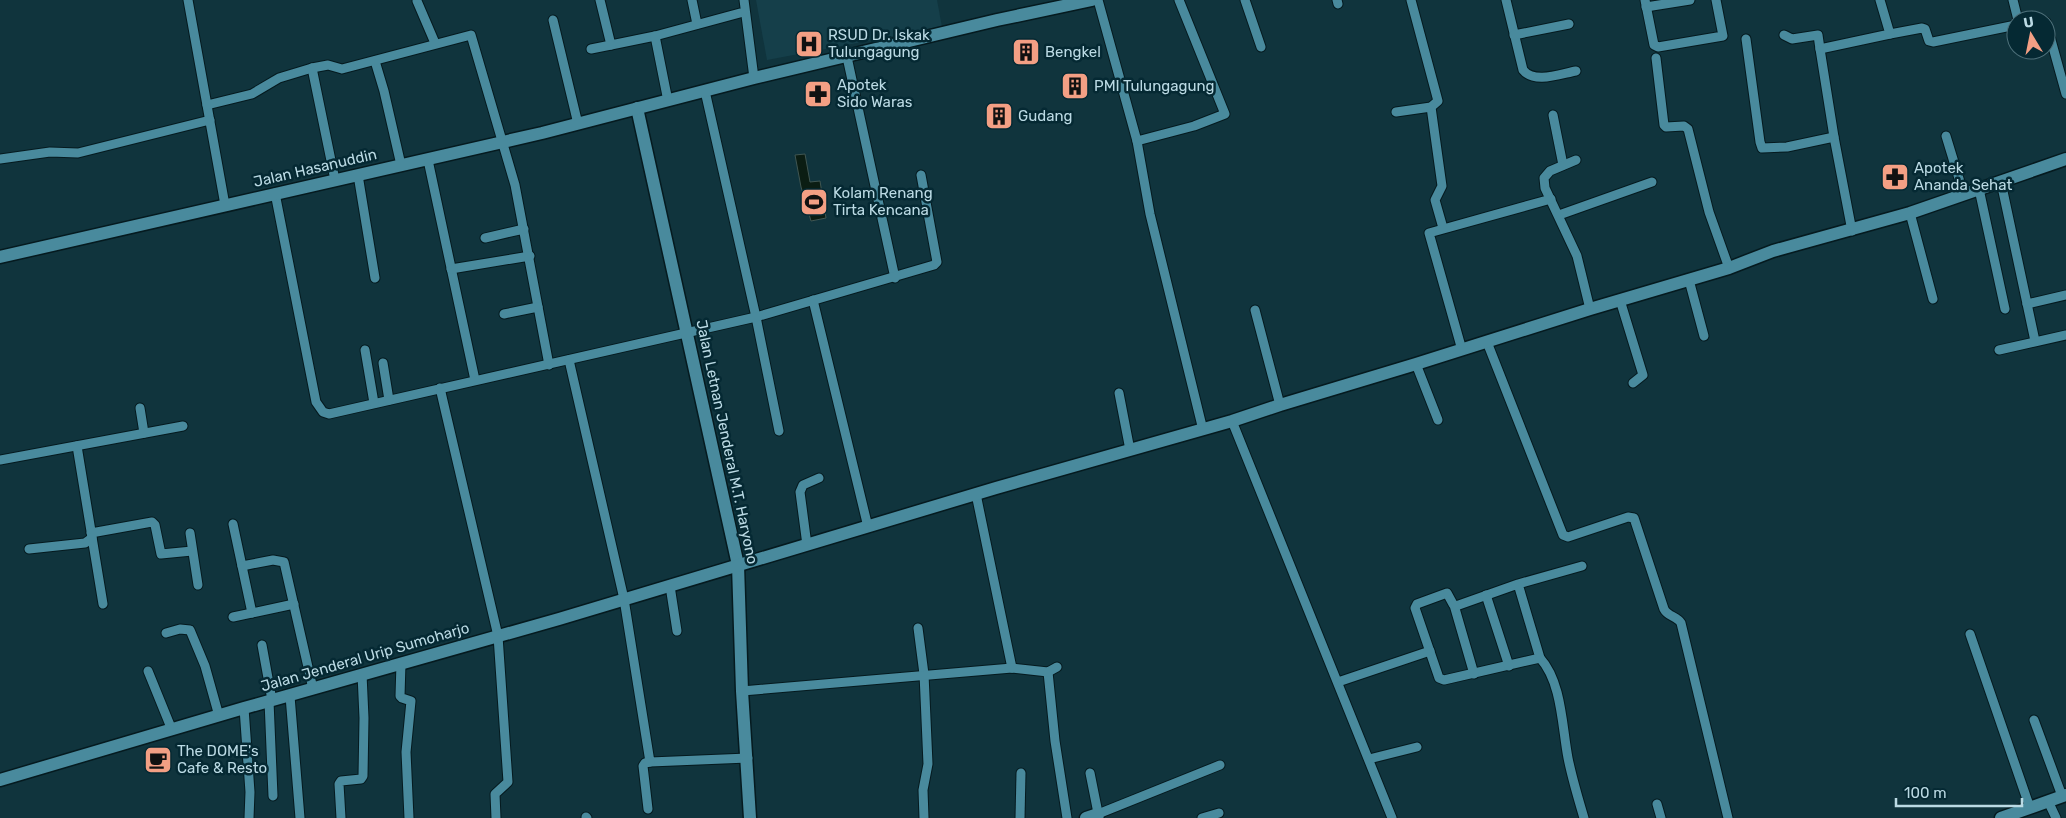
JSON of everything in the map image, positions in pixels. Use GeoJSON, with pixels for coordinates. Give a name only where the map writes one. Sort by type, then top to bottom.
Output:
{"type":"FeatureCollection","features":[{"type":"Feature","properties":{"kind":"street"},"geometry":{"type":"LineString","coordinates":[[188,0],[225,205]]}},
{"type":"Feature","properties":{"kind":"street"},"geometry":{"type":"LineString","coordinates":[[600,0],[611,45]]}},
{"type":"Feature","properties":{"kind":"street"},"geometry":{"type":"LineString","coordinates":[[692,0],[697,24]]}},
{"type":"Feature","properties":{"kind":"street"},"geometry":{"type":"LineString","coordinates":[[744,0],[754,78]]}},
{"type":"Feature","properties":{"kind":"street","name":"Jalan Hasanuddin"},"geometry":{"type":"LineString","coordinates":[[0,256],[428,160],[578,124],[754,78],[997,20],[1092,0]]}},
{"type":"Feature","properties":{"kind":"street"},"geometry":{"type":"LineString","coordinates":[[1098,0],[1137,141],[1150,214],[1203,430]]}},
{"type":"Feature","properties":{"kind":"street"},"geometry":{"type":"LineString","coordinates":[[1137,141],[1194,126],[1225,114],[1179,0]]}},
{"type":"Feature","properties":{"kind":"street"},"geometry":{"type":"LineString","coordinates":[[1245,0],[1261,47]]}},
{"type":"Feature","properties":{"kind":"street"},"geometry":{"type":"LineString","coordinates":[[1396,112],[1436,105],[1437,97],[1411,0]]}},
{"type":"Feature","properties":{"kind":"street"},"geometry":{"type":"LineString","coordinates":[[1506,0],[1522,70],[1526,75],[1537,78],[1576,71]]}},
{"type":"Feature","properties":{"kind":"street"},"geometry":{"type":"LineString","coordinates":[[1690,0],[1645,4],[1654,45],[1658,47],[1723,36],[1716,0]]}},
{"type":"Feature","properties":{"kind":"street"},"geometry":{"type":"LineString","coordinates":[[1880,0],[1890,34]]}},
{"type":"Feature","properties":{"kind":"street"},"geometry":{"type":"LineString","coordinates":[[417,1],[435,43]]}},
{"type":"Feature","properties":{"kind":"street"},"geometry":{"type":"LineString","coordinates":[[591,49],[655,36],[740,13]]}},
{"type":"Feature","properties":{"kind":"street"},"geometry":{"type":"LineString","coordinates":[[554,20],[578,124]]}},
{"type":"Feature","properties":{"kind":"street"},"geometry":{"type":"LineString","coordinates":[[1514,35],[1569,24]]}},
{"type":"Feature","properties":{"kind":"street"},"geometry":{"type":"LineString","coordinates":[[1820,49],[1922,28],[1929,41],[1933,42],[2006,27]]}},
{"type":"Feature","properties":{"kind":"street"},"geometry":{"type":"LineString","coordinates":[[1784,35],[1792,39],[1818,35],[1834,137],[1852,231]]}},
{"type":"Feature","properties":{"kind":"street"},"geometry":{"type":"LineString","coordinates":[[207,105],[252,94],[279,78],[312,68],[328,65],[342,69],[435,43],[472,36],[515,185],[550,365]]}},
{"type":"Feature","properties":{"kind":"street"},"geometry":{"type":"LineString","coordinates":[[655,36],[668,101]]}},
{"type":"Feature","properties":{"kind":"street"},"geometry":{"type":"LineString","coordinates":[[1746,39],[1762,148],[1787,146],[1834,137]]}},
{"type":"Feature","properties":{"kind":"street"},"geometry":{"type":"LineString","coordinates":[[847,57],[895,278]]}},
{"type":"Feature","properties":{"kind":"street"},"geometry":{"type":"LineString","coordinates":[[1656,58],[1664,125],[1666,127],[1684,126],[1688,129],[1709,212],[1729,268]]}},
{"type":"Feature","properties":{"kind":"street"},"geometry":{"type":"LineString","coordinates":[[2056,58],[2066,94]]}},
{"type":"Feature","properties":{"kind":"street"},"geometry":{"type":"LineString","coordinates":[[375,61],[384,91],[401,166]]}},
{"type":"Feature","properties":{"kind":"street"},"geometry":{"type":"LineString","coordinates":[[312,68],[335,180]]}},
{"type":"Feature","properties":{"kind":"street"},"geometry":{"type":"LineString","coordinates":[[705,91],[756,317],[779,431]]}},
{"type":"Feature","properties":{"kind":"street"},"geometry":{"type":"LineString","coordinates":[[1431,107],[1442,186],[1435,200],[1443,228]]}},
{"type":"Feature","properties":{"kind":"street","name":"Jalan Letnan Jenderal M.T. Haryono"},"geometry":{"type":"LineString","coordinates":[[636,108],[713,444],[738,565],[742,691],[748,758],[750,818]]}},
{"type":"Feature","properties":{"kind":"street"},"geometry":{"type":"LineString","coordinates":[[1553,115],[1563,165]]}},
{"type":"Feature","properties":{"kind":"street"},"geometry":{"type":"LineString","coordinates":[[0,159],[50,152],[78,153],[210,120]]}},
{"type":"Feature","properties":{"kind":"street"},"geometry":{"type":"LineString","coordinates":[[1946,136],[1964,195]]}},
{"type":"Feature","properties":{"kind":"street","name":"Jalan Jenderal Urip Sumoharjo"},"geometry":{"type":"LineString","coordinates":[[0,780],[670,586],[976,494],[1203,430],[1590,309],[1729,268],[1773,252],[1910,213],[2066,159]]}},
{"type":"Feature","properties":{"kind":"street"},"geometry":{"type":"LineString","coordinates":[[428,160],[475,380]]}},
{"type":"Feature","properties":{"kind":"street"},"geometry":{"type":"LineString","coordinates":[[1576,160],[1550,171],[1544,178],[1545,188],[1577,256],[1590,309]]}},
{"type":"Feature","properties":{"kind":"street"},"geometry":{"type":"LineString","coordinates":[[358,175],[375,278]]}},
{"type":"Feature","properties":{"kind":"street"},"geometry":{"type":"LineString","coordinates":[[275,193],[318,408],[329,414],[756,317],[895,278],[934,265],[937,262],[921,176]]}},
{"type":"Feature","properties":{"kind":"street"},"geometry":{"type":"LineString","coordinates":[[1559,216],[1652,182]]}},
{"type":"Feature","properties":{"kind":"street"},"geometry":{"type":"LineString","coordinates":[[2001,182],[2036,341]]}},
{"type":"Feature","properties":{"kind":"street"},"geometry":{"type":"LineString","coordinates":[[1979,189],[2006,309]]}},
{"type":"Feature","properties":{"kind":"street"},"geometry":{"type":"LineString","coordinates":[[1462,350],[1429,234],[1430,231],[1551,199]]}},
{"type":"Feature","properties":{"kind":"street"},"geometry":{"type":"LineString","coordinates":[[1910,213],[1933,299]]}},
{"type":"Feature","properties":{"kind":"street"},"geometry":{"type":"LineString","coordinates":[[485,238],[524,229]]}},
{"type":"Feature","properties":{"kind":"street"},"geometry":{"type":"LineString","coordinates":[[451,269],[530,256]]}},
{"type":"Feature","properties":{"kind":"street"},"geometry":{"type":"LineString","coordinates":[[1689,280],[1704,336]]}},
{"type":"Feature","properties":{"kind":"street"},"geometry":{"type":"LineString","coordinates":[[2027,304],[2066,295]]}},
{"type":"Feature","properties":{"kind":"street"},"geometry":{"type":"LineString","coordinates":[[813,300],[868,527]]}},
{"type":"Feature","properties":{"kind":"street"},"geometry":{"type":"LineString","coordinates":[[1620,300],[1642,375],[1642,378],[1633,383]]}},
{"type":"Feature","properties":{"kind":"street"},"geometry":{"type":"LineString","coordinates":[[504,314],[538,307]]}},
{"type":"Feature","properties":{"kind":"street"},"geometry":{"type":"LineString","coordinates":[[1255,310],[1280,405]]}},
{"type":"Feature","properties":{"kind":"street"},"geometry":{"type":"LineString","coordinates":[[1999,350],[2066,336]]}},
{"type":"Feature","properties":{"kind":"street"},"geometry":{"type":"LineString","coordinates":[[1487,342],[1563,535],[1568,537],[1628,517],[1634,518],[1664,609],[1666,613],[1678,619],[1681,623],[1728,818]]}},
{"type":"Feature","properties":{"kind":"street"},"geometry":{"type":"LineString","coordinates":[[365,350],[374,403]]}},
{"type":"Feature","properties":{"kind":"street"},"geometry":{"type":"LineString","coordinates":[[569,360],[624,599],[650,762]]}},
{"type":"Feature","properties":{"kind":"street"},"geometry":{"type":"LineString","coordinates":[[383,363],[389,400]]}},
{"type":"Feature","properties":{"kind":"street"},"geometry":{"type":"LineString","coordinates":[[1416,364],[1438,420]]}},
{"type":"Feature","properties":{"kind":"street"},"geometry":{"type":"LineString","coordinates":[[440,388],[498,636],[508,777],[507,786],[495,794],[496,818]]}},
{"type":"Feature","properties":{"kind":"street"},"geometry":{"type":"LineString","coordinates":[[1119,393],[1130,450]]}},
{"type":"Feature","properties":{"kind":"street"},"geometry":{"type":"LineString","coordinates":[[140,408],[144,433]]}},
{"type":"Feature","properties":{"kind":"street"},"geometry":{"type":"LineString","coordinates":[[1232,421],[1392,818]]}},
{"type":"Feature","properties":{"kind":"street"},"geometry":{"type":"LineString","coordinates":[[0,460],[183,426]]}},
{"type":"Feature","properties":{"kind":"street"},"geometry":{"type":"LineString","coordinates":[[77,446],[103,604]]}},
{"type":"Feature","properties":{"kind":"street"},"geometry":{"type":"LineString","coordinates":[[807,545],[800,492],[803,486],[819,478]]}},
{"type":"Feature","properties":{"kind":"street"},"geometry":{"type":"LineString","coordinates":[[976,494],[1012,668]]}},
{"type":"Feature","properties":{"kind":"street"},"geometry":{"type":"LineString","coordinates":[[29,548],[85,543],[92,535],[154,522],[161,554],[192,551]]}},
{"type":"Feature","properties":{"kind":"street"},"geometry":{"type":"LineString","coordinates":[[233,524],[252,613]]}},
{"type":"Feature","properties":{"kind":"street"},"geometry":{"type":"LineString","coordinates":[[190,533],[198,585]]}},
{"type":"Feature","properties":{"kind":"street"},"geometry":{"type":"LineString","coordinates":[[242,566],[274,560],[284,562],[313,689]]}},
{"type":"Feature","properties":{"kind":"street"},"geometry":{"type":"LineString","coordinates":[[1454,605],[1582,566]]}},
{"type":"Feature","properties":{"kind":"street"},"geometry":{"type":"LineString","coordinates":[[1518,584],[1540,658],[1549,669],[1555,685],[1569,761],[1584,818]]}},
{"type":"Feature","properties":{"kind":"street"},"geometry":{"type":"LineString","coordinates":[[670,586],[677,631]]}},
{"type":"Feature","properties":{"kind":"street"},"geometry":{"type":"LineString","coordinates":[[1474,674],[1454,605],[1447,593],[1415,606],[1441,680],[1474,674],[1540,658]]}},
{"type":"Feature","properties":{"kind":"street"},"geometry":{"type":"LineString","coordinates":[[1486,595],[1509,666]]}},
{"type":"Feature","properties":{"kind":"street"},"geometry":{"type":"LineString","coordinates":[[233,617],[294,604]]}},
{"type":"Feature","properties":{"kind":"street"},"geometry":{"type":"LineString","coordinates":[[918,628],[924,674],[928,764],[923,790],[924,818]]}},
{"type":"Feature","properties":{"kind":"street"},"geometry":{"type":"LineString","coordinates":[[166,633],[180,629],[190,630],[204,666],[219,716]]}},
{"type":"Feature","properties":{"kind":"street"},"geometry":{"type":"LineString","coordinates":[[1970,634],[2030,808]]}},
{"type":"Feature","properties":{"kind":"street"},"geometry":{"type":"LineString","coordinates":[[262,645],[271,701],[273,796]]}},
{"type":"Feature","properties":{"kind":"street"},"geometry":{"type":"LineString","coordinates":[[1338,682],[1430,651]]}},
{"type":"Feature","properties":{"kind":"street"},"geometry":{"type":"LineString","coordinates":[[401,663],[400,696],[411,701],[406,752],[409,818]]}},
{"type":"Feature","properties":{"kind":"street"},"geometry":{"type":"LineString","coordinates":[[742,691],[1012,668],[1048,672],[1057,666]]}},
{"type":"Feature","properties":{"kind":"street"},"geometry":{"type":"LineString","coordinates":[[148,671],[172,730]]}},
{"type":"Feature","properties":{"kind":"street"},"geometry":{"type":"LineString","coordinates":[[1048,672],[1055,741],[1067,818]]}},
{"type":"Feature","properties":{"kind":"street"},"geometry":{"type":"LineString","coordinates":[[341,818],[339,784],[341,781],[360,779],[363,776],[364,718],[362,674]]}},
{"type":"Feature","properties":{"kind":"street"},"geometry":{"type":"LineString","coordinates":[[290,696],[300,818]]}},
{"type":"Feature","properties":{"kind":"street"},"geometry":{"type":"LineString","coordinates":[[244,708],[250,792],[249,818]]}},
{"type":"Feature","properties":{"kind":"street"},"geometry":{"type":"LineString","coordinates":[[2001,818],[2064,796],[2034,720]]}},
{"type":"Feature","properties":{"kind":"street"},"geometry":{"type":"LineString","coordinates":[[1369,760],[1417,747]]}},
{"type":"Feature","properties":{"kind":"street"},"geometry":{"type":"LineString","coordinates":[[648,809],[644,763],[748,758]]}},
{"type":"Feature","properties":{"kind":"street"},"geometry":{"type":"LineString","coordinates":[[1090,773],[1095,817],[1220,765]]}},
{"type":"Feature","properties":{"kind":"street"},"geometry":{"type":"LineString","coordinates":[[1020,818],[1022,773]]}},
{"type":"Feature","properties":{"kind":"street"},"geometry":{"type":"LineString","coordinates":[[2048,801],[2056,818]]}},
{"type":"Feature","properties":{"kind":"street"},"geometry":{"type":"LineString","coordinates":[[1657,804],[1661,818]]}},
{"type":"Feature","properties":{"kind":"street"},"geometry":{"type":"LineString","coordinates":[[1202,818],[1219,813]]}},
{"type":"Feature","properties":{"kind":"shaded area","name":"RSUD Dr. Iskak Tulungagung"},"geometry":{"type":"Polygon","coordinates":[[[756,0],[937,0],[942,27],[767,60],[756,0]]]}},
{"type":"Feature","properties":{"kind":"shaded area","name":"Kolam Renang Tirta Kencana"},"geometry":{"type":"Polygon","coordinates":[[[805,154],[810,182],[820,181],[826,218],[811,221],[801,187],[795,155],[805,154]]]}},
{"type":"Feature","properties":{"kind":"place","name":"RSUD Dr. Iskak Tulungagung"},"geometry":{"type":"Point","coordinates":[809,44]}},
{"type":"Feature","properties":{"kind":"place","name":"Bengkel"},"geometry":{"type":"Point","coordinates":[1026,52]}},
{"type":"Feature","properties":{"kind":"place","name":"PMI Tulungagung"},"geometry":{"type":"Point","coordinates":[1075,86]}},
{"type":"Feature","properties":{"kind":"place","name":"Apotek Sido Waras"},"geometry":{"type":"Point","coordinates":[818,94]}},
{"type":"Feature","properties":{"kind":"place","name":"Gudang"},"geometry":{"type":"Point","coordinates":[999,116]}},
{"type":"Feature","properties":{"kind":"place","name":"Apotek Ananda Sehat"},"geometry":{"type":"Point","coordinates":[1895,177]}},
{"type":"Feature","properties":{"kind":"place","name":"Kolam Renang Tirta Kencana"},"geometry":{"type":"Point","coordinates":[814,202]}},
{"type":"Feature","properties":{"kind":"place","name":"The DOME's Cafe & Resto"},"geometry":{"type":"Point","coordinates":[158,760]}}]}
